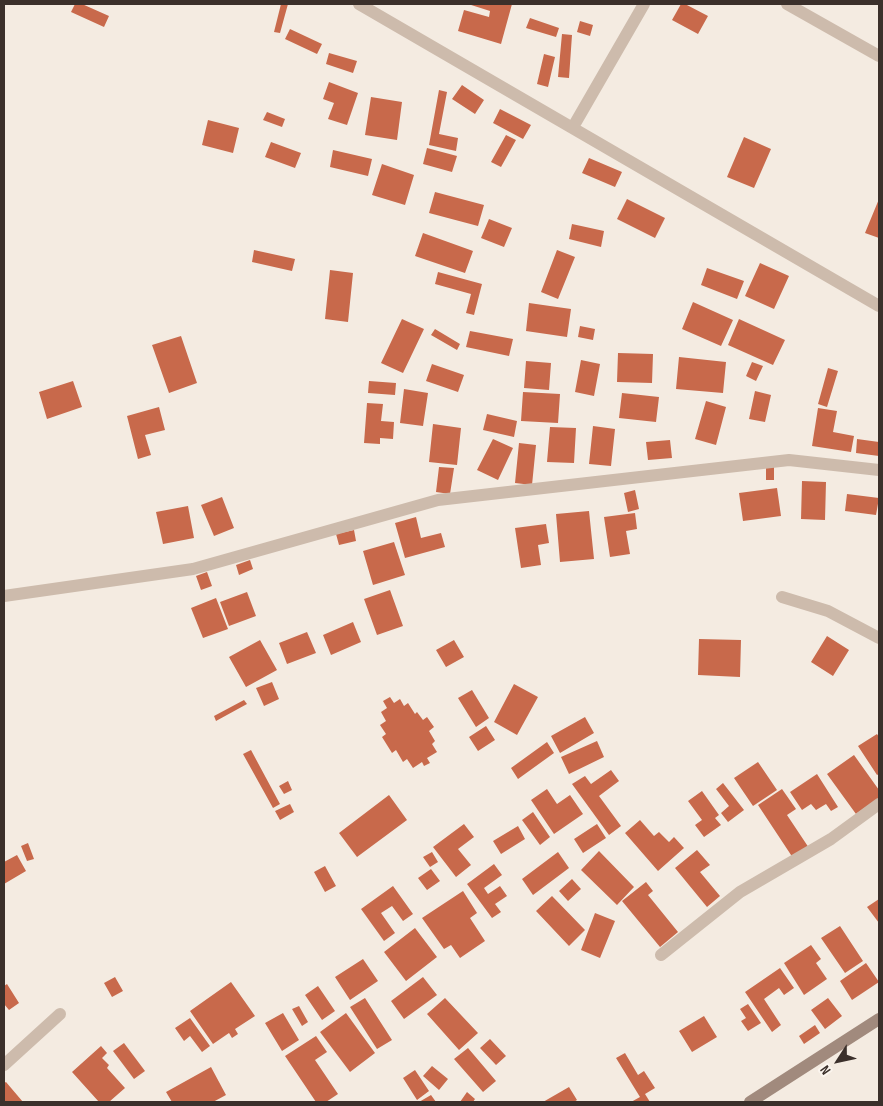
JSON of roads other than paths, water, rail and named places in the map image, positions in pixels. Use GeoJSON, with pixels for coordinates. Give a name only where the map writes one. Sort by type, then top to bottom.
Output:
{"type":"FeatureCollection","features":[{"type":"Feature","properties":{"kind":"main road"},"geometry":{"type":"LineString","coordinates":[[750,1102],[879,1019]]}},
{"type":"Feature","properties":{"kind":"street"},"geometry":{"type":"LineString","coordinates":[[359,4],[879,306]]}},
{"type":"Feature","properties":{"kind":"street"},"geometry":{"type":"LineString","coordinates":[[573,127],[644,4]]}},
{"type":"Feature","properties":{"kind":"street"},"geometry":{"type":"LineString","coordinates":[[787,4],[879,56]]}},
{"type":"Feature","properties":{"kind":"street"},"geometry":{"type":"LineString","coordinates":[[4,596],[193,569],[438,500],[790,460],[879,470]]}},
{"type":"Feature","properties":{"kind":"street"},"geometry":{"type":"LineString","coordinates":[[782,597],[828,611],[879,638]]}},
{"type":"Feature","properties":{"kind":"street"},"geometry":{"type":"LineString","coordinates":[[661,954],[740,892],[831,839],[879,804]]}},
{"type":"Feature","properties":{"kind":"street"},"geometry":{"type":"LineString","coordinates":[[4,1065],[60,1014]]}}]}
